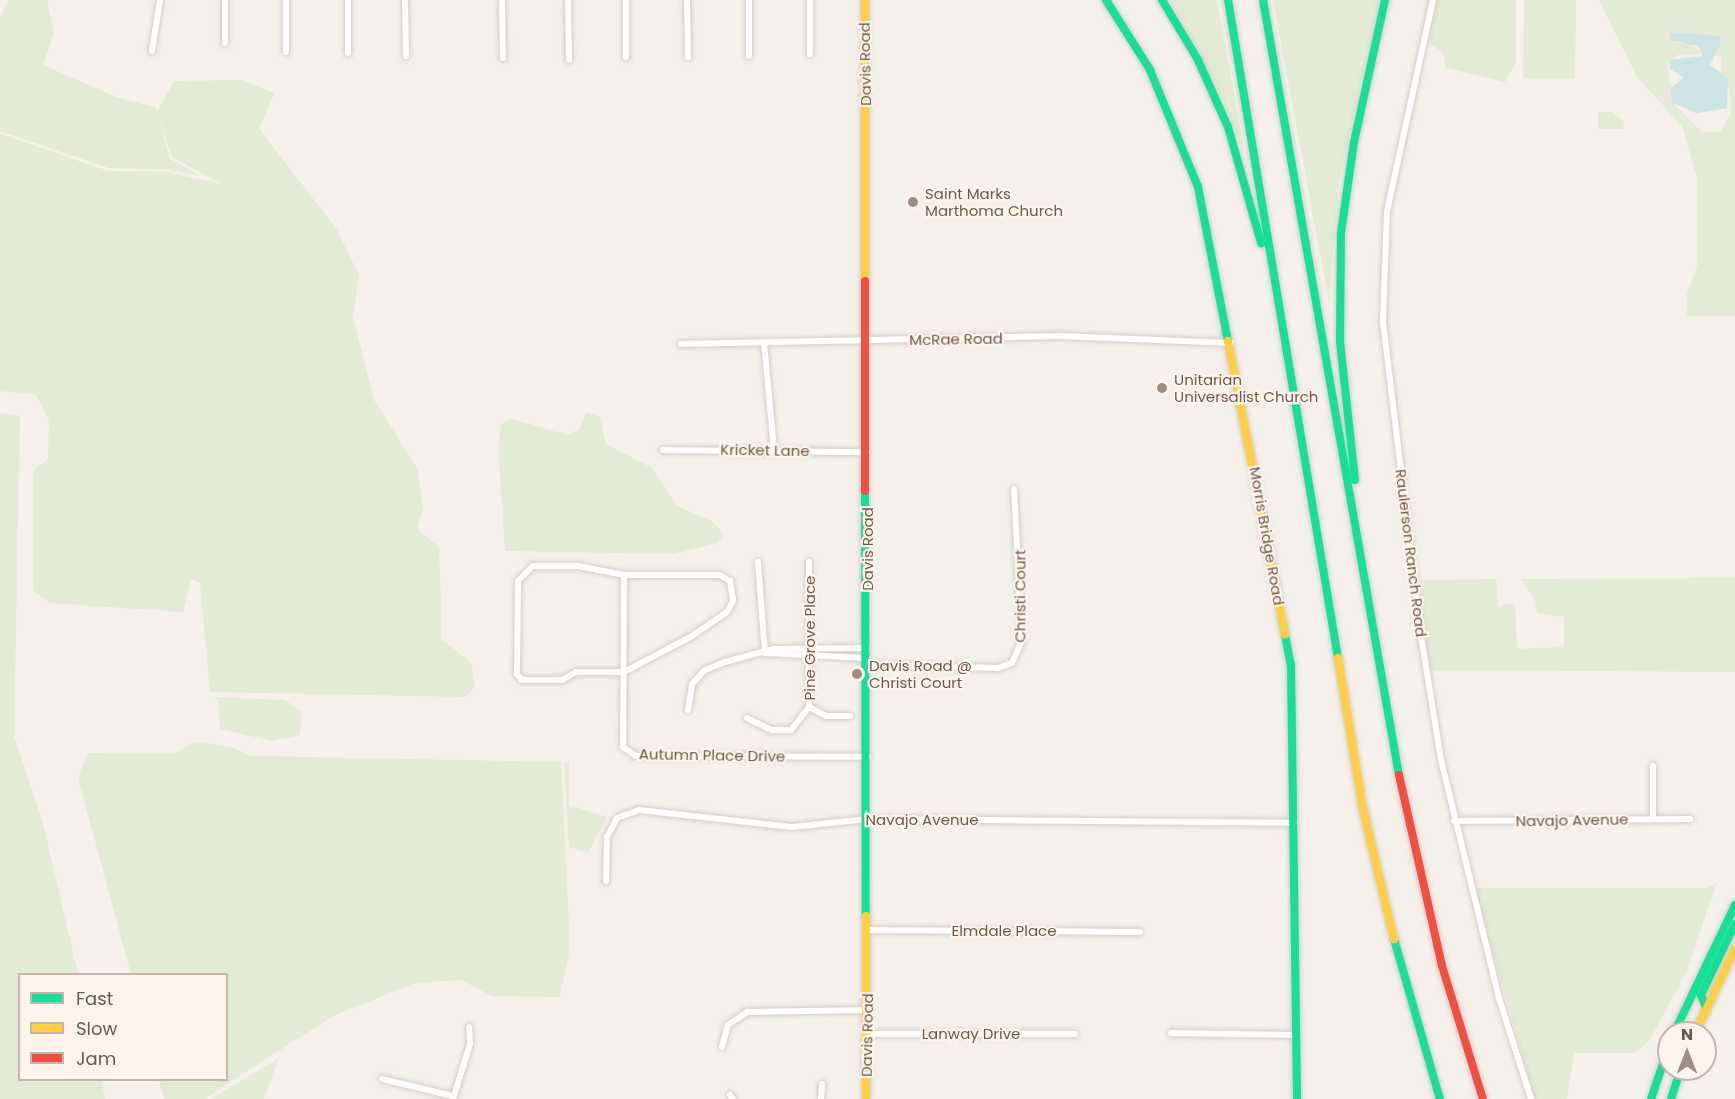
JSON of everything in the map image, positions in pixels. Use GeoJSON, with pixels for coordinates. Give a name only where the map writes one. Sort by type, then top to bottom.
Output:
{"type":"FeatureCollection","features":[{"type":"Feature","properties":{"kind":"main road","name":"Davis Road"},"geometry":{"type":"LineString","coordinates":[[864,0],[868,452],[866,1099]]}},
{"type":"Feature","properties":{"kind":"main road","name":"Morris Bridge Road"},"geometry":{"type":"LineString","coordinates":[[1106,0],[1150,70],[1189,158],[1208,224],[1291,665],[1296,823],[1297,1099]]}},
{"type":"Feature","properties":{"kind":"main road"},"geometry":{"type":"LineString","coordinates":[[1162,0],[1215,93],[1241,162],[1284,345]]}},
{"type":"Feature","properties":{"kind":"main road"},"geometry":{"type":"LineString","coordinates":[[1228,0],[1363,809],[1399,961],[1440,1099]]}},
{"type":"Feature","properties":{"kind":"main road"},"geometry":{"type":"LineString","coordinates":[[1263,0],[1364,570],[1426,902],[1483,1099]]}},
{"type":"Feature","properties":{"kind":"main road"},"geometry":{"type":"LineString","coordinates":[[1364,570],[1342,370],[1339,265],[1348,172],[1385,0]]}},
{"type":"Feature","properties":{"kind":"main road"},"geometry":{"type":"LineString","coordinates":[[1680,1021],[1735,905]]}},
{"type":"Feature","properties":{"kind":"main road"},"geometry":{"type":"LineString","coordinates":[[1706,1007],[1701,995],[1735,924]]}},
{"type":"Feature","properties":{"kind":"main road"},"geometry":{"type":"LineString","coordinates":[[1700,1021],[1735,949]]}},
{"type":"Feature","properties":{"kind":"main road"},"geometry":{"type":"LineString","coordinates":[[1651,1099],[1657,1081]]}},
{"type":"Feature","properties":{"kind":"main road"},"geometry":{"type":"LineString","coordinates":[[1671,1099],[1677,1081]]}},
{"type":"Feature","properties":{"kind":"street"},"geometry":{"type":"LineString","coordinates":[[152,51],[159,0]]}},
{"type":"Feature","properties":{"kind":"street"},"geometry":{"type":"LineString","coordinates":[[225,0],[225,44]]}},
{"type":"Feature","properties":{"kind":"street"},"geometry":{"type":"LineString","coordinates":[[286,0],[286,52]]}},
{"type":"Feature","properties":{"kind":"street"},"geometry":{"type":"LineString","coordinates":[[348,0],[348,53]]}},
{"type":"Feature","properties":{"kind":"street"},"geometry":{"type":"LineString","coordinates":[[405,0],[406,56]]}},
{"type":"Feature","properties":{"kind":"street"},"geometry":{"type":"LineString","coordinates":[[502,0],[503,58]]}},
{"type":"Feature","properties":{"kind":"street"},"geometry":{"type":"LineString","coordinates":[[568,0],[568,60]]}},
{"type":"Feature","properties":{"kind":"street"},"geometry":{"type":"LineString","coordinates":[[626,0],[626,57]]}},
{"type":"Feature","properties":{"kind":"street"},"geometry":{"type":"LineString","coordinates":[[687,0],[688,57]]}},
{"type":"Feature","properties":{"kind":"street"},"geometry":{"type":"LineString","coordinates":[[749,0],[749,56]]}},
{"type":"Feature","properties":{"kind":"street"},"geometry":{"type":"LineString","coordinates":[[810,0],[810,54]]}},
{"type":"Feature","properties":{"kind":"street","name":"Raulerson Ranch Road"},"geometry":{"type":"LineString","coordinates":[[1433,0],[1389,200],[1383,299],[1421,636],[1454,821],[1499,998],[1531,1099]]}},
{"type":"Feature","properties":{"kind":"street","name":"McRae Road"},"geometry":{"type":"LineString","coordinates":[[681,344],[1059,336],[1231,343]]}},
{"type":"Feature","properties":{"kind":"street"},"geometry":{"type":"LineString","coordinates":[[764,342],[774,450]]}},
{"type":"Feature","properties":{"kind":"street","name":"Kricket Lane"},"geometry":{"type":"LineString","coordinates":[[663,450],[868,452]]}},
{"type":"Feature","properties":{"kind":"street","name":"Christi Court"},"geometry":{"type":"LineString","coordinates":[[765,653],[998,668],[1012,663],[1022,641],[1014,489]]}},
{"type":"Feature","properties":{"kind":"street"},"geometry":{"type":"LineString","coordinates":[[758,562],[765,653]]}},
{"type":"Feature","properties":{"kind":"street","name":"Pine Grove Place"},"geometry":{"type":"LineString","coordinates":[[809,562],[812,648],[809,707],[826,716],[850,716]]}},
{"type":"Feature","properties":{"kind":"street"},"geometry":{"type":"LineString","coordinates":[[533,566],[578,566],[624,575],[720,574],[730,582],[734,601],[727,612],[692,636],[624,672],[576,672],[562,680],[522,680],[517,674],[518,581],[533,566]]}},
{"type":"Feature","properties":{"kind":"street","name":"Autumn Place Drive"},"geometry":{"type":"LineString","coordinates":[[624,575],[623,747],[636,756],[868,757]]}},
{"type":"Feature","properties":{"kind":"street"},"geometry":{"type":"LineString","coordinates":[[688,710],[692,684],[705,670],[765,653],[812,648],[867,648]]}},
{"type":"Feature","properties":{"kind":"street"},"geometry":{"type":"LineString","coordinates":[[747,718],[772,730],[791,730],[809,707]]}},
{"type":"Feature","properties":{"kind":"street"},"geometry":{"type":"LineString","coordinates":[[1653,766],[1653,819]]}},
{"type":"Feature","properties":{"kind":"street","name":"Navajo Avenue"},"geometry":{"type":"LineString","coordinates":[[606,881],[607,837],[617,818],[639,810],[792,827],[868,819],[1296,823]]}},
{"type":"Feature","properties":{"kind":"street","name":"Navajo Avenue"},"geometry":{"type":"LineString","coordinates":[[1454,821],[1690,819]]}},
{"type":"Feature","properties":{"kind":"street","name":"Elmdale Place"},"geometry":{"type":"LineString","coordinates":[[868,930],[1140,932]]}},
{"type":"Feature","properties":{"kind":"street"},"geometry":{"type":"LineString","coordinates":[[722,1047],[728,1025],[747,1012],[868,1011]]}},
{"type":"Feature","properties":{"kind":"street"},"geometry":{"type":"LineString","coordinates":[[381,1078],[453,1097],[470,1044],[469,1027]]}},
{"type":"Feature","properties":{"kind":"street"},"geometry":{"type":"LineString","coordinates":[[1171,1033],[1297,1035]]}},
{"type":"Feature","properties":{"kind":"street","name":"Lanway Drive"},"geometry":{"type":"LineString","coordinates":[[867,1034],[1075,1034]]}},
{"type":"Feature","properties":{"kind":"street"},"geometry":{"type":"LineString","coordinates":[[821,1099],[822,1084]]}},
{"type":"Feature","properties":{"kind":"green space"},"geometry":{"type":"Polygon","coordinates":[[[9,0],[47,0],[54,33],[43,65],[116,97],[156,108],[170,159],[201,176],[166,169],[109,168],[0,131],[0,17],[9,0]]]}},
{"type":"Feature","properties":{"kind":"green space"},"geometry":{"type":"Polygon","coordinates":[[[1169,0],[1217,0],[1245,154],[1216,84],[1169,0]]]}},
{"type":"Feature","properties":{"kind":"green space"},"geometry":{"type":"Polygon","coordinates":[[[1273,0],[1379,0],[1339,182],[1329,302],[1273,0]]]}},
{"type":"Feature","properties":{"kind":"green space"},"geometry":{"type":"Polygon","coordinates":[[[1437,0],[1516,0],[1516,62],[1505,82],[1446,68],[1443,53],[1428,42],[1437,0]]]}},
{"type":"Feature","properties":{"kind":"green space"},"geometry":{"type":"Polygon","coordinates":[[[1524,0],[1576,0],[1575,78],[1523,78],[1524,0]]]}},
{"type":"Feature","properties":{"kind":"green space"},"geometry":{"type":"Polygon","coordinates":[[[1599,0],[1735,0],[1735,316],[1687,316],[1687,294],[1697,267],[1697,178],[1682,126],[1637,77],[1599,0]],[[1670,32],[1677,43],[1690,43],[1702,53],[1678,55],[1668,64],[1671,101],[1702,132],[1720,132],[1730,115],[1731,101],[1727,79],[1721,74],[1722,57],[1716,55],[1719,36],[1670,32]]]}},
{"type":"Feature","properties":{"kind":"green space"},"geometry":{"type":"Polygon","coordinates":[[[242,80],[274,93],[259,129],[336,228],[359,275],[353,317],[374,400],[417,468],[423,507],[417,529],[439,547],[442,640],[471,662],[475,687],[465,697],[210,692],[200,583],[191,579],[183,612],[50,603],[33,590],[33,471],[48,459],[49,420],[36,395],[0,391],[0,134],[108,171],[166,172],[222,184],[172,157],[157,112],[174,81],[242,80]]]}},
{"type":"Feature","properties":{"kind":"green space"},"geometry":{"type":"Polygon","coordinates":[[[1598,112],[1612,112],[1624,122],[1623,129],[1598,129],[1598,112]]]}},
{"type":"Feature","properties":{"kind":"green space"},"geometry":{"type":"Polygon","coordinates":[[[586,412],[600,417],[606,444],[652,468],[677,506],[713,522],[724,534],[717,543],[674,554],[505,551],[498,448],[501,425],[510,418],[567,435],[579,430],[586,412]]]}},
{"type":"Feature","properties":{"kind":"green space"},"geometry":{"type":"Polygon","coordinates":[[[0,413],[20,416],[14,737],[43,823],[78,973],[18,973],[18,1081],[101,1081],[105,1099],[0,1099],[0,413]]]}},
{"type":"Feature","properties":{"kind":"green space"},"geometry":{"type":"Polygon","coordinates":[[[1735,578],[1735,672],[1430,670],[1418,580],[1496,579],[1498,606],[1515,603],[1517,649],[1564,647],[1564,617],[1537,613],[1535,600],[1520,579],[1735,578]]]}},
{"type":"Feature","properties":{"kind":"green space"},"geometry":{"type":"Polygon","coordinates":[[[213,697],[285,700],[302,712],[300,735],[272,741],[220,729],[218,700],[213,697]]]}},
{"type":"Feature","properties":{"kind":"green space"},"geometry":{"type":"Polygon","coordinates":[[[194,742],[232,747],[250,756],[561,762],[570,948],[560,997],[492,996],[461,980],[415,983],[333,1016],[204,1099],[164,1099],[159,1081],[228,1081],[228,973],[131,973],[78,778],[87,753],[174,754],[194,742]]]}},
{"type":"Feature","properties":{"kind":"green space"},"geometry":{"type":"Polygon","coordinates":[[[564,762],[569,762],[569,805],[607,817],[588,853],[569,847],[564,762]]]}},
{"type":"Feature","properties":{"kind":"green space"},"geometry":{"type":"Polygon","coordinates":[[[1717,882],[1686,973],[1660,1021],[1657,1021],[1657,1026],[1649,1041],[1634,1053],[1574,1053],[1567,1099],[1535,1099],[1475,888],[1706,888],[1717,882]]]}},
{"type":"Feature","properties":{"kind":"green space"},"geometry":{"type":"Polygon","coordinates":[[[279,1057],[264,1099],[211,1099],[273,1062],[279,1057]]]}},
{"type":"Feature","properties":{"kind":"shaded area"},"geometry":{"type":"Polygon","coordinates":[[[1670,32],[1719,36],[1721,43],[1710,65],[1728,79],[1727,108],[1697,113],[1672,103],[1670,88],[1684,78],[1670,69],[1670,60],[1703,56],[1698,46],[1670,40],[1670,32]]]}},
{"type":"Feature","properties":{"kind":"traffic: fast"},"geometry":{"type":"LineString","coordinates":[[1106,0],[1150,70],[1198,187],[1228,341]]}},
{"type":"Feature","properties":{"kind":"traffic: fast"},"geometry":{"type":"LineString","coordinates":[[1162,0],[1198,60],[1228,127],[1261,243]]}},
{"type":"Feature","properties":{"kind":"traffic: fast"},"geometry":{"type":"LineString","coordinates":[[1228,0],[1338,658]]}},
{"type":"Feature","properties":{"kind":"traffic: fast"},"geometry":{"type":"LineString","coordinates":[[1263,0],[1399,775]]}},
{"type":"Feature","properties":{"kind":"traffic: fast"},"geometry":{"type":"LineString","coordinates":[[1355,480],[1340,341],[1341,233],[1354,142],[1385,0]]}},
{"type":"Feature","properties":{"kind":"traffic: fast"},"geometry":{"type":"LineString","coordinates":[[865,491],[866,916]]}},
{"type":"Feature","properties":{"kind":"traffic: fast"},"geometry":{"type":"LineString","coordinates":[[1285,635],[1291,665],[1297,1099]]}},
{"type":"Feature","properties":{"kind":"traffic: fast"},"geometry":{"type":"LineString","coordinates":[[1680,1021],[1735,905]]}},
{"type":"Feature","properties":{"kind":"traffic: fast"},"geometry":{"type":"LineString","coordinates":[[1706,1007],[1701,995],[1735,924]]}},
{"type":"Feature","properties":{"kind":"traffic: fast"},"geometry":{"type":"LineString","coordinates":[[1394,939],[1440,1099]]}},
{"type":"Feature","properties":{"kind":"traffic: fast"},"geometry":{"type":"LineString","coordinates":[[1651,1099],[1657,1081]]}},
{"type":"Feature","properties":{"kind":"traffic: fast"},"geometry":{"type":"LineString","coordinates":[[1671,1099],[1677,1081]]}},
{"type":"Feature","properties":{"kind":"traffic: slow"},"geometry":{"type":"LineString","coordinates":[[865,0],[865,281]]}},
{"type":"Feature","properties":{"kind":"traffic: slow"},"geometry":{"type":"LineString","coordinates":[[1228,341],[1285,635]]}},
{"type":"Feature","properties":{"kind":"traffic: slow"},"geometry":{"type":"LineString","coordinates":[[1338,658],[1363,809],[1394,939]]}},
{"type":"Feature","properties":{"kind":"traffic: slow"},"geometry":{"type":"LineString","coordinates":[[866,916],[866,1099]]}},
{"type":"Feature","properties":{"kind":"traffic: slow"},"geometry":{"type":"LineString","coordinates":[[1701,1021],[1735,949]]}},
{"type":"Feature","properties":{"kind":"traffic: jam"},"geometry":{"type":"LineString","coordinates":[[865,281],[865,491]]}},
{"type":"Feature","properties":{"kind":"traffic: jam"},"geometry":{"type":"LineString","coordinates":[[1399,775],[1442,966],[1483,1099]]}},
{"type":"Feature","properties":{"kind":"place","name":"Saint Marks Marthoma Church"},"geometry":{"type":"Point","coordinates":[913,202]}},
{"type":"Feature","properties":{"kind":"place","name":"Unitarian Universalist Church"},"geometry":{"type":"Point","coordinates":[1162,388]}},
{"type":"Feature","properties":{"kind":"place","name":"Davis Road @ Christi Court"},"geometry":{"type":"Point","coordinates":[857,674]}}]}
